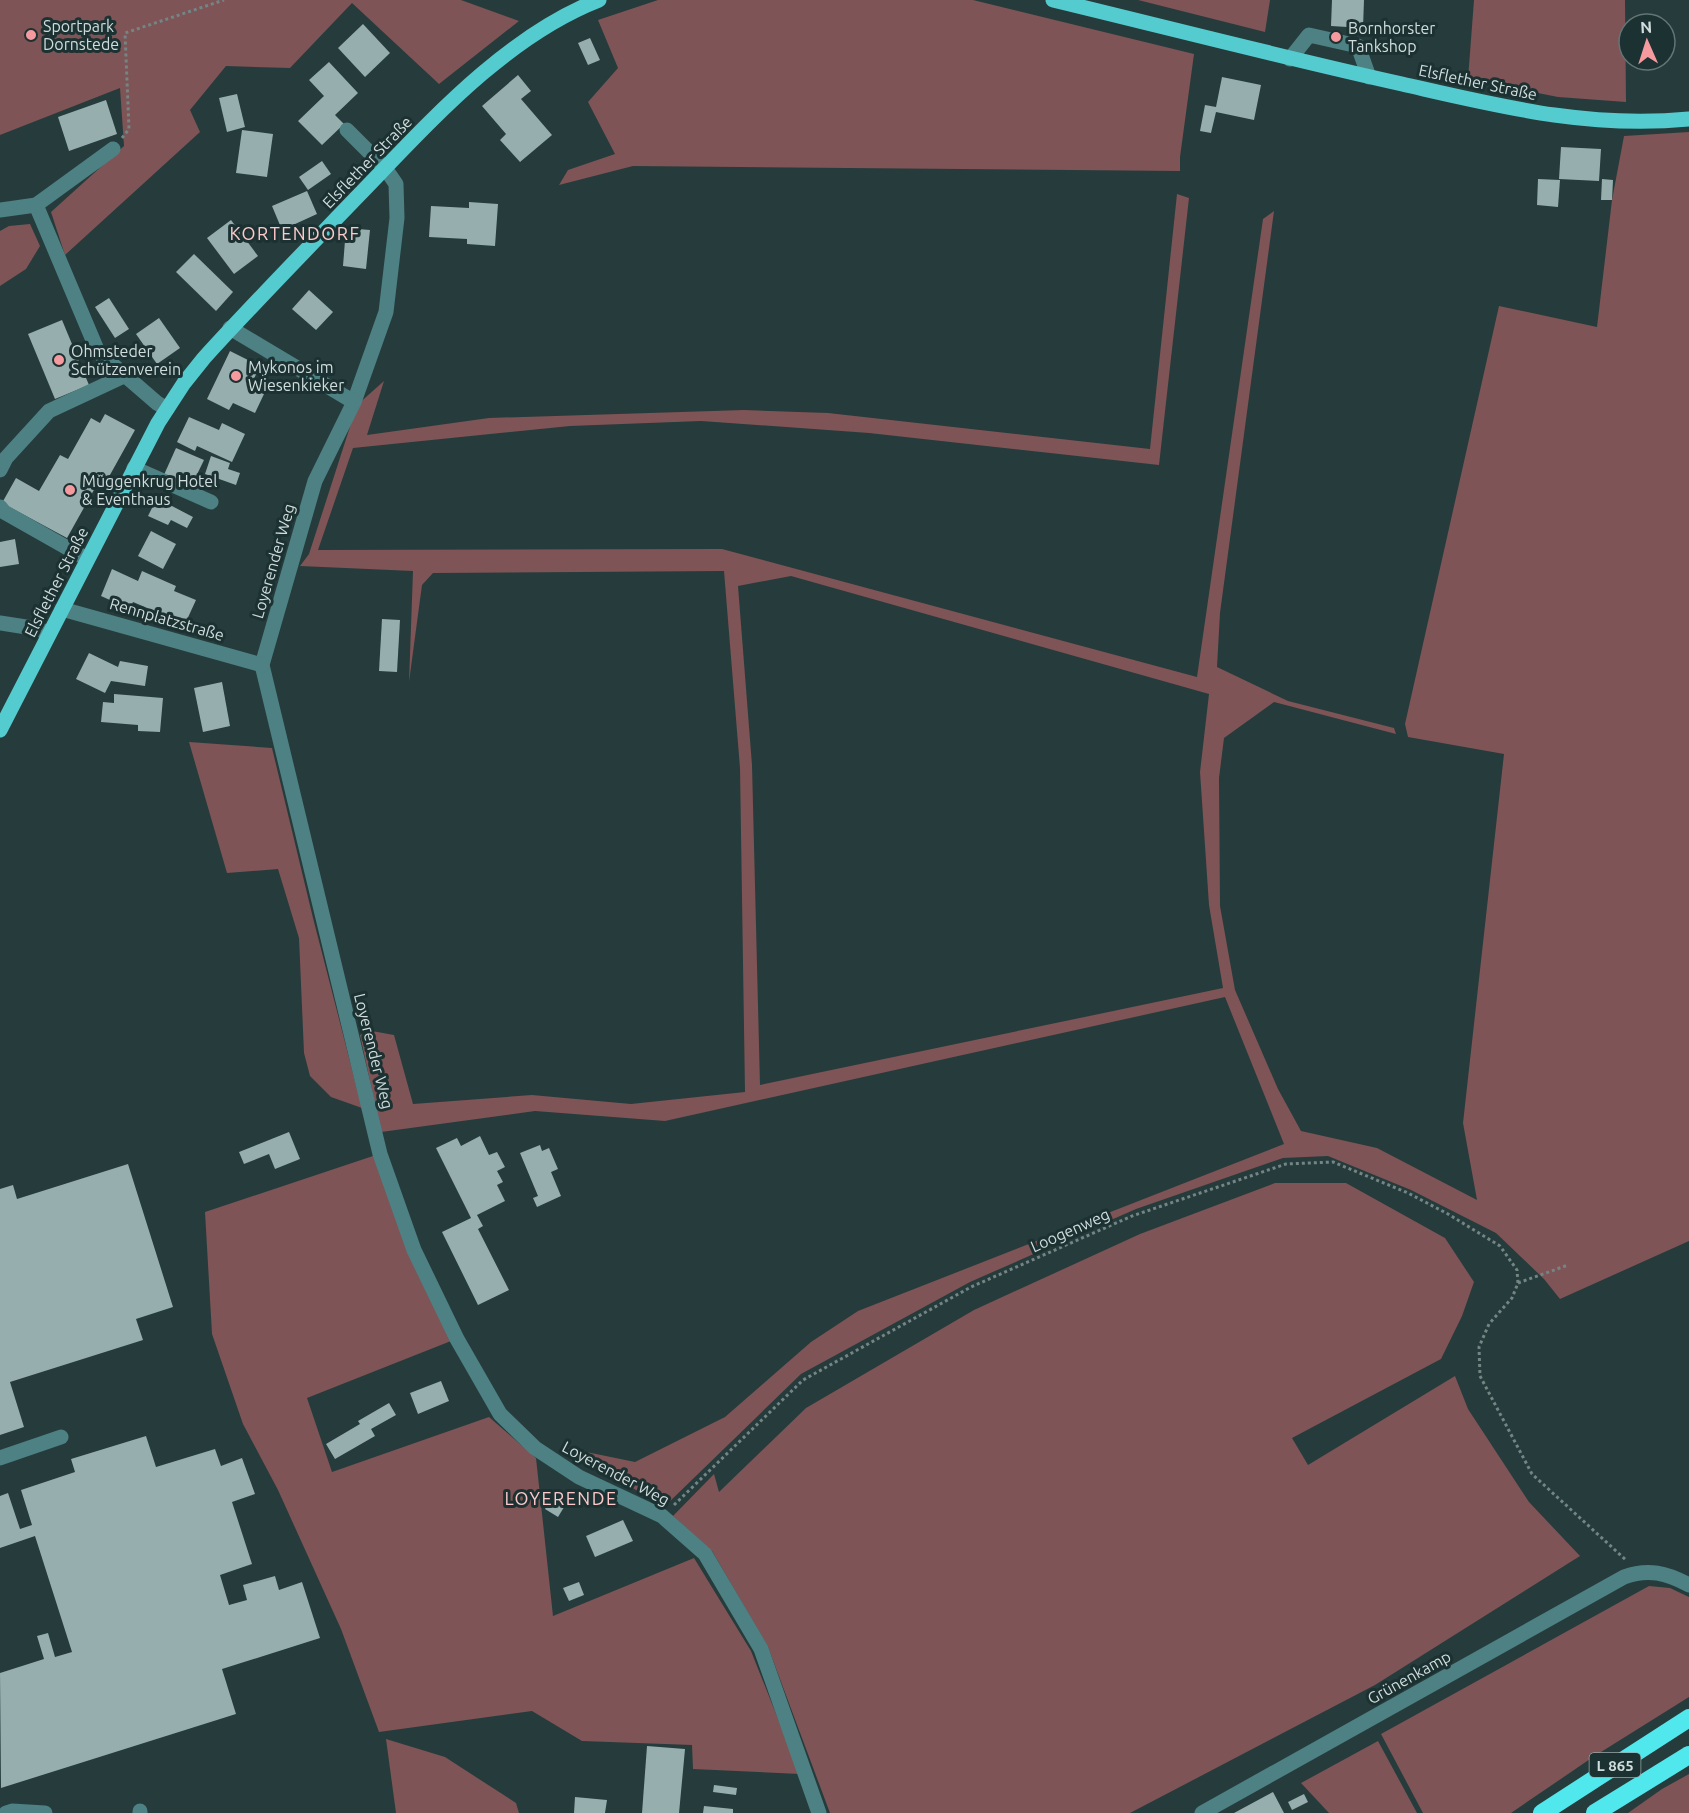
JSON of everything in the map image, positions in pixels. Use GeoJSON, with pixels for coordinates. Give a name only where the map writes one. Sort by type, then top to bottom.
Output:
{"type":"FeatureCollection","features":[{"type":"Feature","properties":{"kind":"highway","name":"L 865"},"geometry":{"type":"LineString","coordinates":[[1542,1813],[1689,1718]]}},
{"type":"Feature","properties":{"kind":"highway","name":"L 865"},"geometry":{"type":"LineString","coordinates":[[1595,1813],[1689,1755]]}},
{"type":"Feature","properties":{"kind":"main road","name":"Elsflether Straße"},"geometry":{"type":"LineString","coordinates":[[0,730],[134,468],[167,409],[204,358],[230,328],[444,108],[502,58],[555,21],[599,0]]}},
{"type":"Feature","properties":{"kind":"main road","name":"Elsflether Straße"},"geometry":{"type":"LineString","coordinates":[[1053,0],[1290,59],[1533,113],[1633,122],[1689,119]]}},
{"type":"Feature","properties":{"kind":"street"},"geometry":{"type":"LineString","coordinates":[[1290,59],[1309,35],[1358,46],[1369,77]]}},
{"type":"Feature","properties":{"kind":"street"},"geometry":{"type":"LineString","coordinates":[[346,129],[385,168]]}},
{"type":"Feature","properties":{"kind":"street"},"geometry":{"type":"LineString","coordinates":[[0,210],[36,205],[113,148]]}},
{"type":"Feature","properties":{"kind":"street","name":"Loyerender Weg"},"geometry":{"type":"LineString","coordinates":[[385,168],[396,184],[397,218],[386,312],[354,402],[315,481],[262,665],[380,1154],[414,1250],[457,1339],[500,1414],[535,1448],[579,1477],[662,1516],[705,1554],[761,1649],[819,1813]]}},
{"type":"Feature","properties":{"kind":"street"},"geometry":{"type":"LineString","coordinates":[[36,205],[98,352],[167,409]]}},
{"type":"Feature","properties":{"kind":"street"},"geometry":{"type":"LineString","coordinates":[[230,328],[354,402]]}},
{"type":"Feature","properties":{"kind":"street"},"geometry":{"type":"LineString","coordinates":[[0,470],[6,458],[49,411],[126,375]]}},
{"type":"Feature","properties":{"kind":"street"},"geometry":{"type":"LineString","coordinates":[[134,468],[211,502]]}},
{"type":"Feature","properties":{"kind":"street"},"geometry":{"type":"LineString","coordinates":[[0,507],[4,512],[87,559]]}},
{"type":"Feature","properties":{"kind":"street","name":"Rennplatzstraße"},"geometry":{"type":"LineString","coordinates":[[62,609],[262,665]]}},
{"type":"Feature","properties":{"kind":"street"},"geometry":{"type":"LineString","coordinates":[[0,623],[39,629],[49,634]]}},
{"type":"Feature","properties":{"kind":"street"},"geometry":{"type":"LineString","coordinates":[[0,1458],[61,1437]]}},
{"type":"Feature","properties":{"kind":"street"},"geometry":{"type":"LineString","coordinates":[[1638,1572],[1656,1572],[1673,1576],[1689,1585]]}},
{"type":"Feature","properties":{"kind":"street","name":"Grünenkamp"},"geometry":{"type":"LineString","coordinates":[[1202,1813],[1624,1577],[1638,1572]]}},
{"type":"Feature","properties":{"kind":"street"},"geometry":{"type":"LineString","coordinates":[[6,1813],[12,1811],[45,1813]]}},
{"type":"Feature","properties":{"kind":"path"},"geometry":{"type":"LineString","coordinates":[[113,148],[129,129],[125,33],[224,0]]}},
{"type":"Feature","properties":{"kind":"path","name":"Loogenweg"},"geometry":{"type":"LineString","coordinates":[[662,1516],[803,1380],[971,1287],[1132,1216],[1286,1164],[1333,1162],[1408,1193],[1500,1246],[1517,1270],[1518,1283]]}},
{"type":"Feature","properties":{"kind":"path"},"geometry":{"type":"LineString","coordinates":[[1568,1265],[1518,1283],[1512,1298],[1489,1324],[1482,1339],[1479,1347],[1480,1376],[1532,1474],[1638,1572]]}},
{"type":"Feature","properties":{"kind":"shaded area"},"geometry":{"type":"Polygon","coordinates":[[[0,0],[461,0],[519,21],[439,84],[352,3],[290,68],[226,66],[190,110],[200,132],[65,255],[51,212],[124,146],[120,88],[0,135],[0,0]]]}},
{"type":"Feature","properties":{"kind":"shaded area"},"geometry":{"type":"Polygon","coordinates":[[[658,0],[973,0],[1194,54],[1180,171],[633,166],[559,185],[568,170],[615,154],[588,102],[618,68],[598,20],[658,0]]]}},
{"type":"Feature","properties":{"kind":"shaded area"},"geometry":{"type":"Polygon","coordinates":[[[1138,0],[1270,0],[1265,32],[1138,0]]]}},
{"type":"Feature","properties":{"kind":"shaded area"},"geometry":{"type":"Polygon","coordinates":[[[1474,0],[1625,0],[1625,12],[1617,12],[1617,72],[1626,72],[1626,102],[1558,97],[1468,79],[1474,0]]]}},
{"type":"Feature","properties":{"kind":"shaded area"},"geometry":{"type":"Polygon","coordinates":[[[1689,132],[1689,1241],[1560,1299],[1544,1279],[1496,1233],[1411,1190],[1328,1156],[1283,1158],[1136,1209],[970,1282],[801,1374],[664,1507],[567,1448],[635,1462],[725,1417],[811,1342],[858,1311],[1284,1144],[1225,997],[665,1121],[535,1111],[381,1132],[360,1035],[372,1031],[394,1035],[413,1104],[532,1095],[631,1104],[745,1092],[740,768],[724,571],[433,573],[422,585],[409,682],[413,571],[300,566],[309,554],[357,405],[384,381],[367,435],[489,418],[744,410],[828,413],[1150,449],[1177,194],[1189,198],[1159,465],[869,433],[701,421],[570,426],[353,448],[318,550],[722,549],[1197,677],[1263,219],[1274,211],[1220,613],[1217,667],[1288,701],[1394,728],[1396,734],[1274,702],[1224,738],[1219,778],[1220,906],[1235,990],[1278,1089],[1301,1131],[1377,1148],[1477,1200],[1463,1123],[1504,754],[1408,737],[1405,724],[1499,306],[1597,327],[1612,200],[1624,136],[1689,132]],[[791,576],[738,586],[752,765],[760,1085],[1223,988],[1209,905],[1200,772],[1209,694],[791,576]]]}},
{"type":"Feature","properties":{"kind":"shaded area"},"geometry":{"type":"Polygon","coordinates":[[[30,224],[40,246],[26,269],[0,286],[0,231],[9,226],[30,224]]]}},
{"type":"Feature","properties":{"kind":"shaded area"},"geometry":{"type":"Polygon","coordinates":[[[189,742],[272,748],[362,1108],[331,1097],[310,1076],[304,1053],[299,938],[278,869],[227,873],[189,742]]]}},
{"type":"Feature","properties":{"kind":"shaded area"},"geometry":{"type":"Polygon","coordinates":[[[373,1156],[451,1341],[307,1398],[332,1472],[489,1417],[536,1458],[553,1616],[694,1558],[751,1651],[800,1774],[693,1769],[692,1745],[582,1741],[532,1711],[379,1732],[341,1629],[278,1490],[243,1424],[212,1334],[205,1212],[373,1156]]]}},
{"type":"Feature","properties":{"kind":"shaded area"},"geometry":{"type":"Polygon","coordinates":[[[1275,1183],[1346,1183],[1445,1238],[1474,1282],[1462,1316],[1441,1359],[1292,1438],[1308,1465],[1455,1376],[1468,1409],[1529,1502],[1580,1556],[1375,1685],[1130,1813],[830,1813],[768,1647],[712,1551],[673,1516],[714,1474],[719,1492],[806,1408],[974,1310],[1140,1234],[1275,1183]]]}},
{"type":"Feature","properties":{"kind":"shaded area"},"geometry":{"type":"Polygon","coordinates":[[[1649,1586],[1670,1588],[1689,1597],[1689,1697],[1593,1757],[1511,1813],[1423,1813],[1381,1734],[1649,1586]]]}},
{"type":"Feature","properties":{"kind":"shaded area"},"geometry":{"type":"Polygon","coordinates":[[[386,1739],[445,1757],[516,1803],[519,1813],[396,1813],[386,1739]]]}},
{"type":"Feature","properties":{"kind":"shaded area"},"geometry":{"type":"Polygon","coordinates":[[[1378,1741],[1417,1813],[1329,1813],[1301,1783],[1378,1741]]]}},
{"type":"Feature","properties":{"kind":"shaded area"},"geometry":{"type":"Polygon","coordinates":[[[1689,1774],[1689,1813],[1628,1813],[1662,1789],[1689,1774]]]}},
{"type":"Feature","properties":{"kind":"building"},"geometry":{"type":"Polygon","coordinates":[[[1332,0],[1364,0],[1363,28],[1331,26],[1332,0]]]}},
{"type":"Feature","properties":{"kind":"building"},"geometry":{"type":"Polygon","coordinates":[[[363,24],[390,53],[365,77],[338,48],[363,24]]]}},
{"type":"Feature","properties":{"kind":"building"},"geometry":{"type":"Polygon","coordinates":[[[590,38],[600,60],[588,65],[578,43],[590,38]]]}},
{"type":"Feature","properties":{"kind":"building"},"geometry":{"type":"Polygon","coordinates":[[[329,62],[358,93],[335,115],[344,124],[322,145],[298,121],[324,96],[309,80],[329,62]]]}},
{"type":"Feature","properties":{"kind":"building"},"geometry":{"type":"Polygon","coordinates":[[[518,75],[531,91],[521,99],[552,135],[520,162],[500,140],[506,134],[482,106],[518,75]]]}},
{"type":"Feature","properties":{"kind":"building"},"geometry":{"type":"Polygon","coordinates":[[[1222,77],[1261,85],[1254,120],[1216,112],[1211,133],[1200,131],[1205,105],[1216,107],[1222,77]]]}},
{"type":"Feature","properties":{"kind":"building"},"geometry":{"type":"Polygon","coordinates":[[[237,94],[245,127],[227,132],[219,98],[237,94]]]}},
{"type":"Feature","properties":{"kind":"building"},"geometry":{"type":"Polygon","coordinates":[[[106,100],[117,134],[69,151],[58,117],[106,100]]]}},
{"type":"Feature","properties":{"kind":"building"},"geometry":{"type":"Polygon","coordinates":[[[242,130],[273,134],[267,177],[236,173],[242,130]]]}},
{"type":"Feature","properties":{"kind":"building"},"geometry":{"type":"Polygon","coordinates":[[[1561,147],[1601,149],[1599,181],[1559,179],[1561,147]]]}},
{"type":"Feature","properties":{"kind":"building"},"geometry":{"type":"Polygon","coordinates":[[[322,161],[331,174],[308,190],[299,177],[322,161]]]}},
{"type":"Feature","properties":{"kind":"building"},"geometry":{"type":"Polygon","coordinates":[[[1538,179],[1560,180],[1558,207],[1537,205],[1538,179]]]}},
{"type":"Feature","properties":{"kind":"building"},"geometry":{"type":"Polygon","coordinates":[[[1602,179],[1613,180],[1612,200],[1601,200],[1602,179]]]}},
{"type":"Feature","properties":{"kind":"building"},"geometry":{"type":"Polygon","coordinates":[[[307,191],[317,214],[282,230],[272,206],[307,191]]]}},
{"type":"Feature","properties":{"kind":"building"},"geometry":{"type":"Polygon","coordinates":[[[469,202],[498,204],[495,246],[467,244],[467,239],[429,237],[431,206],[469,208],[469,202]]]}},
{"type":"Feature","properties":{"kind":"building"},"geometry":{"type":"Polygon","coordinates":[[[231,220],[258,256],[234,274],[207,238],[231,220]]]}},
{"type":"Feature","properties":{"kind":"building"},"geometry":{"type":"Polygon","coordinates":[[[346,228],[370,230],[366,269],[343,266],[346,228]]]}},
{"type":"Feature","properties":{"kind":"building"},"geometry":{"type":"Polygon","coordinates":[[[194,254],[233,292],[216,311],[176,272],[194,254]]]}},
{"type":"Feature","properties":{"kind":"building"},"geometry":{"type":"Polygon","coordinates":[[[309,290],[333,312],[316,330],[292,309],[309,290]]]}},
{"type":"Feature","properties":{"kind":"building"},"geometry":{"type":"Polygon","coordinates":[[[109,298],[129,329],[115,338],[95,307],[109,298]]]}},
{"type":"Feature","properties":{"kind":"building"},"geometry":{"type":"Polygon","coordinates":[[[159,318],[180,348],[157,364],[136,334],[159,318]]]}},
{"type":"Feature","properties":{"kind":"building","name":"Ohmsteder Schützenverein"},"geometry":{"type":"Polygon","coordinates":[[[62,320],[89,385],[55,399],[28,334],[62,320]]]}},
{"type":"Feature","properties":{"kind":"building","name":"Mykonos im Wiesenkieker"},"geometry":{"type":"Polygon","coordinates":[[[230,351],[260,366],[250,387],[264,394],[255,413],[233,403],[229,410],[207,399],[230,351]]]}},
{"type":"Feature","properties":{"kind":"building"},"geometry":{"type":"Polygon","coordinates":[[[105,414],[135,430],[106,482],[100,479],[67,538],[2,503],[16,478],[39,491],[60,455],[68,459],[91,418],[100,423],[105,414]]]}},
{"type":"Feature","properties":{"kind":"building"},"geometry":{"type":"Polygon","coordinates":[[[189,417],[219,430],[222,423],[245,434],[232,462],[197,446],[195,451],[177,442],[189,417]]]}},
{"type":"Feature","properties":{"kind":"building"},"geometry":{"type":"Polygon","coordinates":[[[176,448],[204,460],[190,489],[163,477],[176,448]]]}},
{"type":"Feature","properties":{"kind":"building"},"geometry":{"type":"Polygon","coordinates":[[[211,456],[230,463],[228,469],[240,473],[236,485],[205,474],[211,456]]]}},
{"type":"Feature","properties":{"kind":"building"},"geometry":{"type":"Polygon","coordinates":[[[149,494],[193,517],[187,528],[171,520],[168,525],[148,516],[153,506],[145,502],[149,494]]]}},
{"type":"Feature","properties":{"kind":"building"},"geometry":{"type":"Polygon","coordinates":[[[151,531],[176,544],[163,569],[138,556],[151,531]]]}},
{"type":"Feature","properties":{"kind":"building"},"geometry":{"type":"Polygon","coordinates":[[[15,539],[19,564],[0,567],[0,542],[15,539]]]}},
{"type":"Feature","properties":{"kind":"building"},"geometry":{"type":"Polygon","coordinates":[[[112,569],[138,581],[142,571],[176,586],[174,591],[196,600],[185,624],[133,602],[130,609],[101,596],[112,569]]]}},
{"type":"Feature","properties":{"kind":"building"},"geometry":{"type":"Polygon","coordinates":[[[382,619],[400,620],[397,672],[379,671],[382,619]]]}},
{"type":"Feature","properties":{"kind":"building"},"geometry":{"type":"Polygon","coordinates":[[[89,653],[118,667],[120,661],[148,666],[145,686],[111,681],[105,693],[76,679],[89,653]]]}},
{"type":"Feature","properties":{"kind":"building"},"geometry":{"type":"Polygon","coordinates":[[[222,682],[230,726],[203,732],[194,688],[222,682]]]}},
{"type":"Feature","properties":{"kind":"building"},"geometry":{"type":"Polygon","coordinates":[[[114,694],[163,698],[160,732],[138,731],[138,725],[101,722],[103,702],[114,703],[114,694]]]}},
{"type":"Feature","properties":{"kind":"building"},"geometry":{"type":"Polygon","coordinates":[[[289,1132],[300,1159],[275,1169],[269,1154],[244,1164],[239,1152],[289,1132]]]}},
{"type":"Feature","properties":{"kind":"building"},"geometry":{"type":"Polygon","coordinates":[[[480,1136],[489,1155],[497,1152],[505,1167],[497,1171],[503,1182],[497,1185],[505,1201],[477,1215],[483,1226],[478,1229],[509,1290],[478,1305],[442,1232],[471,1218],[436,1148],[457,1138],[461,1146],[480,1136]]]}},
{"type":"Feature","properties":{"kind":"building"},"geometry":{"type":"Polygon","coordinates":[[[540,1145],[542,1151],[549,1148],[558,1169],[551,1172],[561,1196],[537,1207],[533,1198],[538,1196],[520,1153],[540,1145]]]}},
{"type":"Feature","properties":{"kind":"building"},"geometry":{"type":"Polygon","coordinates":[[[128,1164],[173,1307],[136,1319],[143,1340],[10,1382],[24,1427],[0,1435],[0,1189],[13,1185],[17,1199],[128,1164]]]}},
{"type":"Feature","properties":{"kind":"building"},"geometry":{"type":"Polygon","coordinates":[[[441,1381],[449,1401],[418,1414],[410,1393],[441,1381]]]}},
{"type":"Feature","properties":{"kind":"building"},"geometry":{"type":"Polygon","coordinates":[[[389,1403],[396,1415],[371,1429],[375,1436],[335,1459],[326,1444],[360,1424],[358,1421],[389,1403]]]}},
{"type":"Feature","properties":{"kind":"building"},"geometry":{"type":"Polygon","coordinates":[[[146,1436],[156,1467],[215,1449],[221,1466],[242,1458],[255,1494],[232,1502],[252,1564],[220,1575],[229,1605],[247,1600],[243,1585],[275,1576],[279,1590],[302,1582],[320,1638],[222,1669],[236,1714],[1,1788],[0,1673],[44,1659],[37,1636],[48,1633],[55,1657],[72,1652],[35,1536],[0,1548],[0,1496],[8,1493],[20,1529],[32,1525],[21,1490],[75,1472],[71,1459],[146,1436]]]}},
{"type":"Feature","properties":{"kind":"building"},"geometry":{"type":"Polygon","coordinates":[[[556,1491],[569,1499],[558,1517],[545,1509],[556,1491]]]}},
{"type":"Feature","properties":{"kind":"building"},"geometry":{"type":"Polygon","coordinates":[[[623,1520],[633,1541],[595,1557],[586,1536],[623,1520]]]}},
{"type":"Feature","properties":{"kind":"building"},"geometry":{"type":"Polygon","coordinates":[[[579,1582],[584,1595],[569,1601],[563,1588],[579,1582]]]}},
{"type":"Feature","properties":{"kind":"building"},"geometry":{"type":"Polygon","coordinates":[[[647,1746],[685,1749],[679,1813],[642,1813],[647,1746]]]}},
{"type":"Feature","properties":{"kind":"building"},"geometry":{"type":"Polygon","coordinates":[[[714,1785],[737,1788],[736,1795],[713,1792],[714,1785]]]}},
{"type":"Feature","properties":{"kind":"building"},"geometry":{"type":"Polygon","coordinates":[[[1273,1792],[1284,1813],[1234,1813],[1273,1792]]]}},
{"type":"Feature","properties":{"kind":"building"},"geometry":{"type":"Polygon","coordinates":[[[1304,1794],[1308,1802],[1292,1810],[1288,1802],[1304,1794]]]}},
{"type":"Feature","properties":{"kind":"building"},"geometry":{"type":"Polygon","coordinates":[[[575,1797],[607,1800],[605,1813],[574,1813],[575,1797]]]}},
{"type":"Feature","properties":{"kind":"building"},"geometry":{"type":"Polygon","coordinates":[[[704,1806],[733,1809],[733,1813],[703,1813],[704,1806]]]}},
{"type":"Feature","properties":{"kind":"place","name":"Sportpark Dornstede"},"geometry":{"type":"Point","coordinates":[31,35]}},
{"type":"Feature","properties":{"kind":"place","name":"Bornhorster Tankshop"},"geometry":{"type":"Point","coordinates":[1336,37]}},
{"type":"Feature","properties":{"kind":"place","name":"Ohmsteder Schützenverein"},"geometry":{"type":"Point","coordinates":[59,360]}},
{"type":"Feature","properties":{"kind":"place","name":"Mykonos im Wiesenkieker"},"geometry":{"type":"Point","coordinates":[236,376]}},
{"type":"Feature","properties":{"kind":"place","name":"Müggenkrug Hotel & Eventhaus"},"geometry":{"type":"Point","coordinates":[70,490]}},
{"type":"Feature","properties":{"kind":"district","name":"KORTENDORF"},"geometry":{"type":"Point","coordinates":[295,233]}},
{"type":"Feature","properties":{"kind":"district","name":"LOYERENDE"},"geometry":{"type":"Point","coordinates":[561,1498]}}]}
